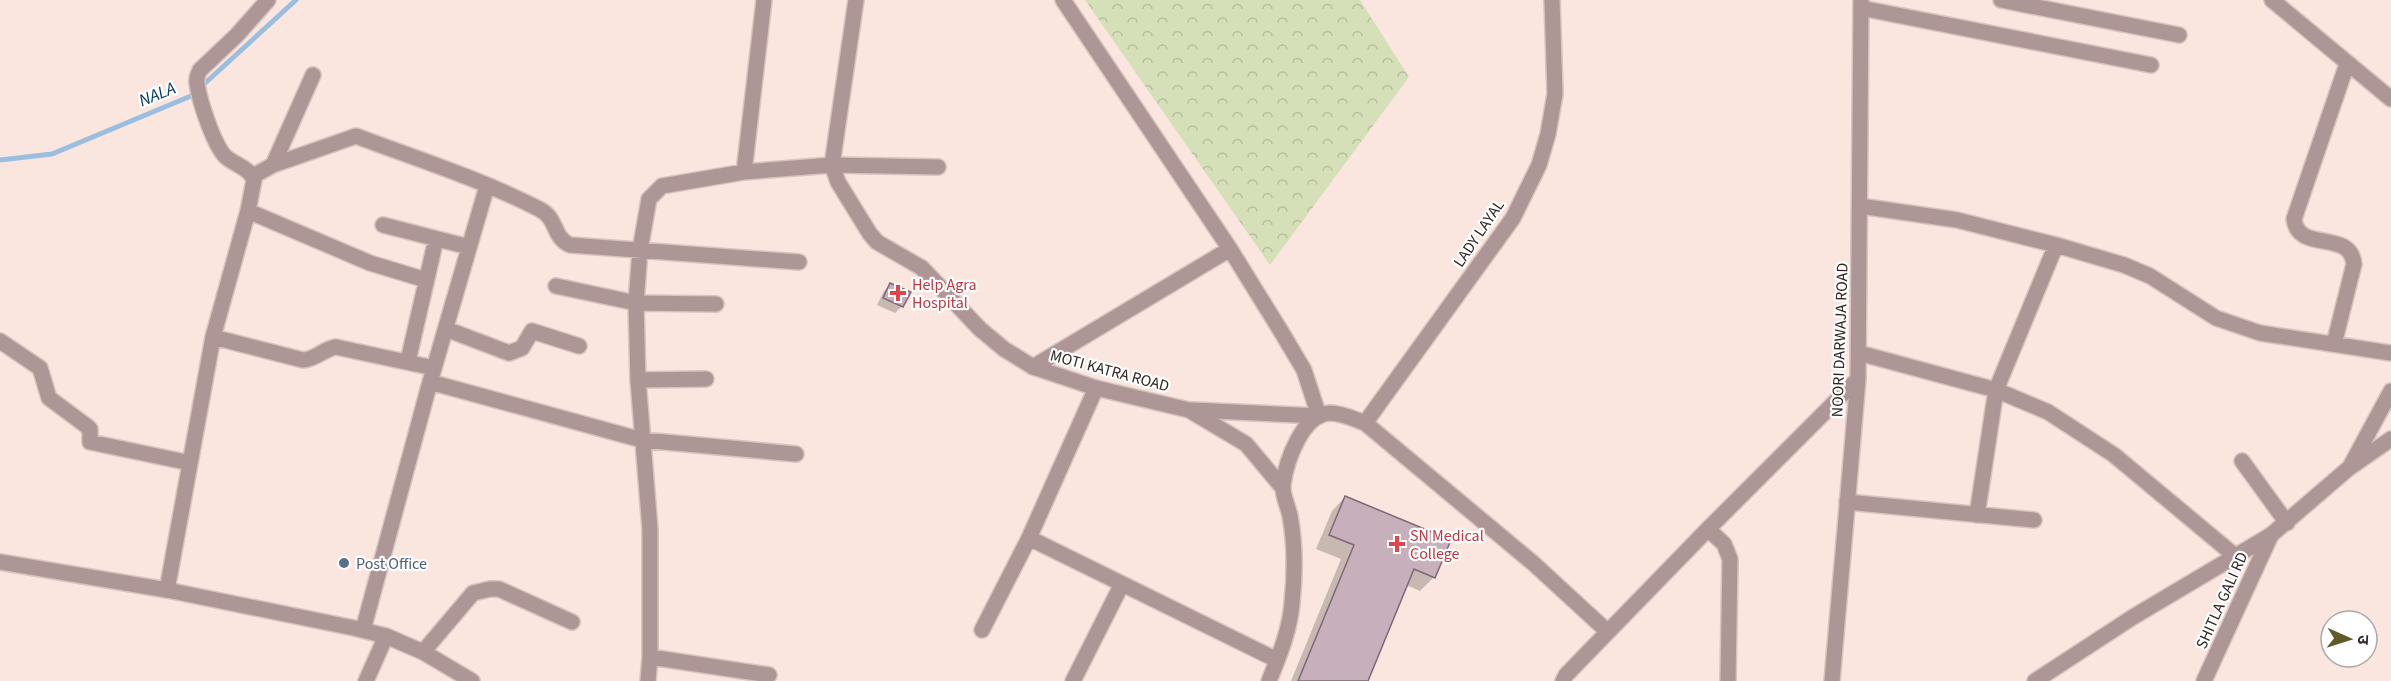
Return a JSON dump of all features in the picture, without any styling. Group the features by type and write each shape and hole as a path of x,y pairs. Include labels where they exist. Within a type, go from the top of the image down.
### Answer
{"street":[{"path":"166,590 213,338 254,186 253,176 225,156 218,147 197,82 200,70 237,35 268,0"},
{"path":"744,172 764,0"},
{"path":"832,165 856,0"},
{"path":"1063,0 1230,249 1304,370 1319,416"},
{"name":"LADY LAYAL","path":"1365,423 1513,218 1539,165 1548,134 1555,94 1552,0"},
{"path":"2001,0 2179,35"},
{"path":"2272,0 2391,98"},
{"path":"1861,4 2151,65"},
{"name":"NOORI DARWAJA ROAD","path":"1832,681 1858,379 1861,4"},
{"path":"2334,344 2354,264 2353,255 2349,249 2340,245 2300,235 2295,228 2294,219 2347,64"},
{"path":"273,165 313,75"},
{"path":"253,176 273,165 356,136 487,186 549,215 559,237 570,245 800,262"},
{"path":"648,681 650,529 638,380 636,303 640,250 649,199 662,186 744,172 832,165 938,167"},
{"name":"MOTI KATRA ROAD","path":"832,165 833,172 852,208 877,242 922,268 980,329 1004,349 1033,367 1096,388 1189,410 1246,444 1282,487"},
{"path":"363,630 432,375 487,186"},
{"path":"1860,206 1957,220 2056,245 2150,276 2216,318 2260,333 2391,353"},
{"path":"248,211 370,263 426,280"},
{"path":"383,225 470,247"},
{"path":"408,361 436,239"},
{"path":"1977,515 1996,390 2056,245"},
{"path":"1033,367 1230,249"},
{"path":"556,286 636,303 716,304"},
{"path":"446,329 509,353 522,348 532,331 579,346"},
{"path":"213,338 303,360 317,357 325,350 336,347 408,361 432,375 642,440 796,454"},
{"path":"0,341 40,368 49,398 90,429 90,442 190,463"},
{"path":"1858,353 1996,390 2048,412 2114,455 2234,555"},
{"path":"638,380 706,379"},
{"path":"1569,679 1608,632 1858,379"},
{"path":"982,630 1029,538 1096,388"},
{"path":"2349,468 2391,391"},
{"path":"1189,410 1319,416 1329,413 1340,414 1365,423 1533,563 1608,632"},
{"path":"1269,681 1288,627 1292,594 1290,516 1282,487 1295,443 1319,416"},
{"path":"2035,681 2234,555 2271,535 2349,468 2391,439"},
{"path":"2242,461 2287,523"},
{"path":"1847,502 2034,520"},
{"path":"1708,529 1724,544 1730,559 1728,681"},
{"name":"SHITLA GALI RD","path":"2204,681 2271,535"},
{"path":"1029,538 1277,660"},
{"path":"0,562 166,590 363,630 386,636 423,652 472,681"},
{"path":"1073,681 1122,584"},
{"path":"423,652 473,593 481,590 499,589 572,622"},
{"path":"366,681 386,636"},
{"path":"650,657 769,675"}],"green space":[{"path":"1085,0 1360,0 1409,77 1270,265"}],"building":[{"path":"890,283 911,292 903,307 883,298"},
{"path":"1345,496 1451,540 1435,578 1414,569 1368,681 1298,681 1354,545 1329,535"}],"waterway":[{"name":"NALA","path":"0,160 52,154 191,96 296,0"}],"place":[{"name":"Help Agra Hospital","path":"898,293"},
{"name":"SN Medical College","path":"1397,544"},
{"name":"Post Office","path":"344,563"}]}
